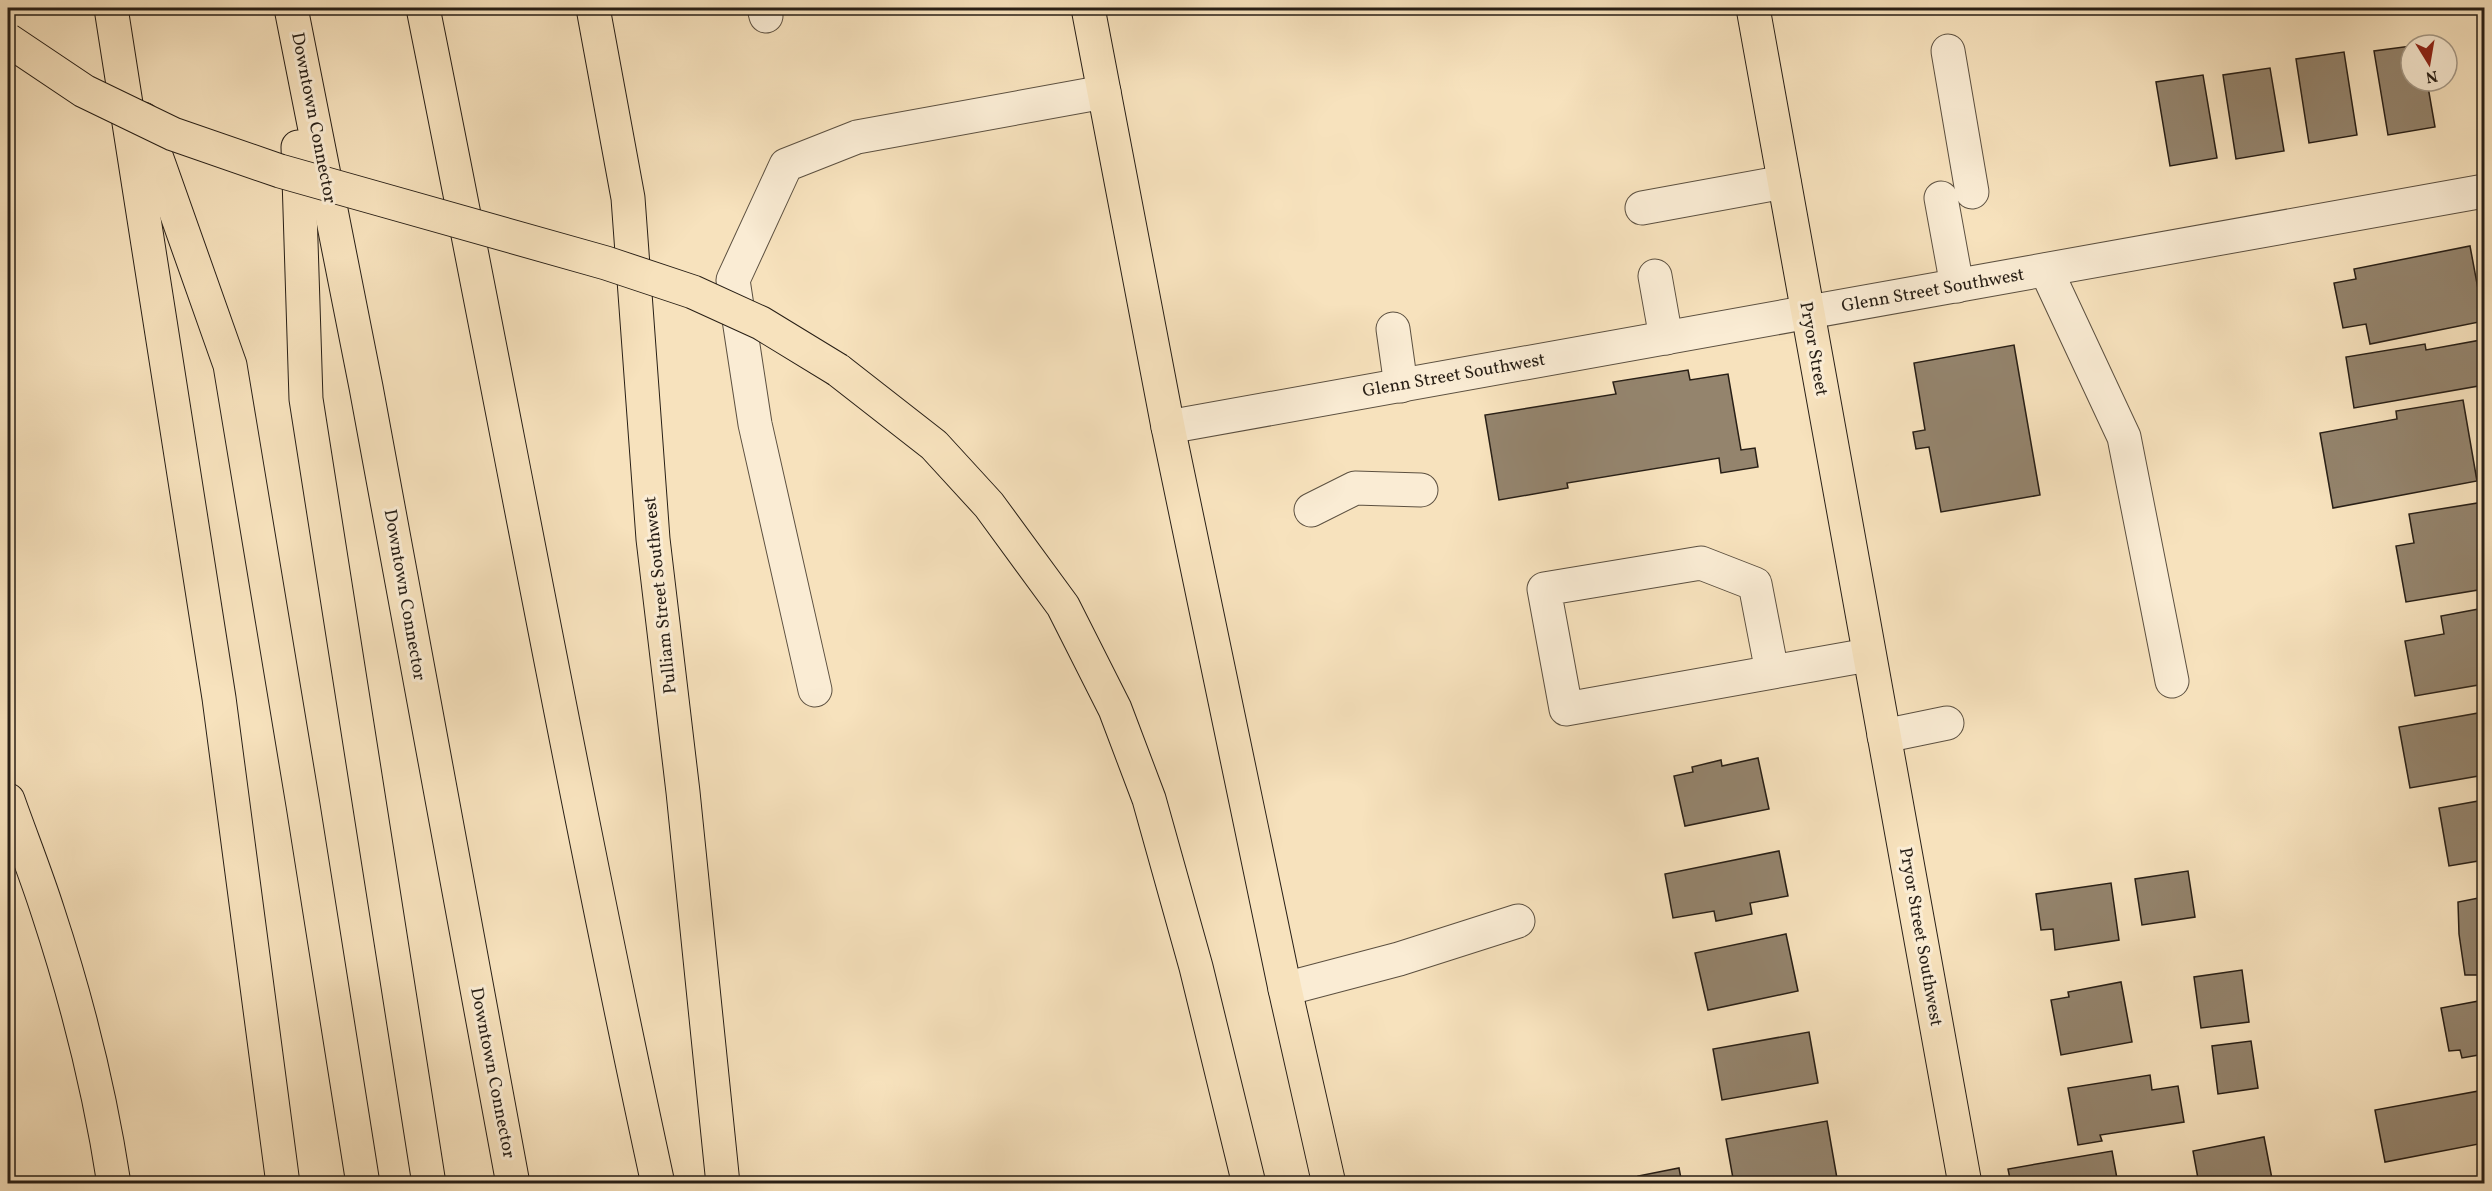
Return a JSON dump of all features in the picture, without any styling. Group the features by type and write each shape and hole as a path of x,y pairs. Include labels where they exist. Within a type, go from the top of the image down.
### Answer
{"main road":[{"path":"111,8 219,698 283,1184"},
{"path":"423,8 488,328 605,944 658,1184"},
{"name":"Pulliam Street Southwest","path":"593,8 628,198 653,539 683,792 723,1184"},
{"path":"1088,8 1168,427 1285,989 1329,1184"},
{"name":"Pryor Street","path":"1753,8 1875,691"},
{"path":"292,14 306,399 429,1184"},
{"name":"Downtown Connector","path":"292,14 366,387 513,1184"},
{"path":"8,40 84,91 173,134 280,171 606,264 693,292 761,323 838,370 934,445 988,505 1062,606 1116,709 1149,800 1193,956 1249,1184"},
{"path":"117,43 230,365 363,1184"},
{"name":"Pryor Street Southwest","path":"1875,691 1965,1184"},
{"path":"8,800 48,912 76,1009 105,1126 114,1184"}],"street":[{"path":"1948,51 1956,195 1957,286"},
{"path":"815,690 755,424 733,280 786,165 857,137 1104,92"},
{"path":"1642,208 1784,182"},
{"name":"Glenn Street Southwest","path":"1168,427 2484,191"},
{"path":"2046,270 2124,437 2172,681"},
{"path":"1655,276 1666,338"},
{"path":"1393,328 1401,386"},
{"path":"1311,510 1354,488 1421,490"},
{"path":"1772,672 1755,584 1701,563 1544,590 1566,709 1868,655"},
{"path":"1884,736 1947,723"},
{"path":"1285,989 1399,959 1518,921"}],"building":[{"path":"2399,48 2399,93 2429,93 2435,127 2388,135 2374,51"},
{"path":"2344,52 2357,135 2309,143 2296,59"},
{"path":"2270,68 2284,151 2236,159 2223,75"},
{"path":"2203,75 2217,158 2170,166 2156,82"},
{"path":"2470,246 2484,321 2370,344 2366,324 2343,328 2334,283 2356,279 2354,269"},
{"path":"2481,340 2484,385 2354,408 2346,357 2425,344 2426,350"},
{"path":"2014,345 2040,495 1941,512 1929,447 1916,449 1913,432 1925,430 1914,363"},
{"path":"1688,370 1690,380 1728,374 1741,450 1755,448 1758,467 1721,473 1719,458 1567,483 1568,488 1499,500 1485,415 1616,394 1613,382"},
{"path":"2463,400 2477,481 2333,508 2320,433 2397,419 2396,411"},
{"path":"2484,502 2484,589 2406,602 2396,546 2414,543 2409,514"},
{"path":"2484,608 2484,684 2415,696 2405,641 2444,634 2441,616"},
{"path":"2484,712 2484,775 2410,788 2399,727"},
{"path":"1758,758 1769,809 1685,826 1674,776 1693,772 1692,767 1721,760 1722,766"},
{"path":"2484,800 2484,860 2449,866 2439,808"},
{"path":"1779,851 1788,896 1750,903 1752,914 1716,921 1714,911 1673,918 1665,874"},
{"path":"2188,871 2195,917 2142,925 2135,879"},
{"path":"2111,883 2119,940 2055,950 2053,929 2041,930 2036,894"},
{"path":"2484,897 2484,975 2465,975 2459,934 2458,902"},
{"path":"1786,934 1798,991 1708,1010 1695,953"},
{"path":"2242,970 2249,1022 2201,1028 2194,977"},
{"path":"2121,982 2132,1042 2061,1055 2051,1000 2069,997 2068,992"},
{"path":"2484,1000 2484,1054 2462,1058 2460,1050 2449,1051 2441,1008"},
{"path":"1809,1032 1818,1083 1722,1100 1713,1049"},
{"path":"2251,1041 2258,1088 2218,1094 2212,1046"},
{"path":"2150,1075 2152,1090 2178,1086 2184,1122 2100,1135 2102,1141 2078,1145 2068,1088"},
{"path":"2484,1090 2484,1143 2385,1162 2375,1110"},
{"path":"1827,1121 1838,1184 1734,1184 1726,1139"},
{"path":"2264,1137 2273,1184 2199,1184 2193,1151"},
{"path":"2112,1151 2118,1184 2011,1184 2008,1169"},
{"path":"1679,1168 1682,1184 1639,1184 1638,1176"}]}
